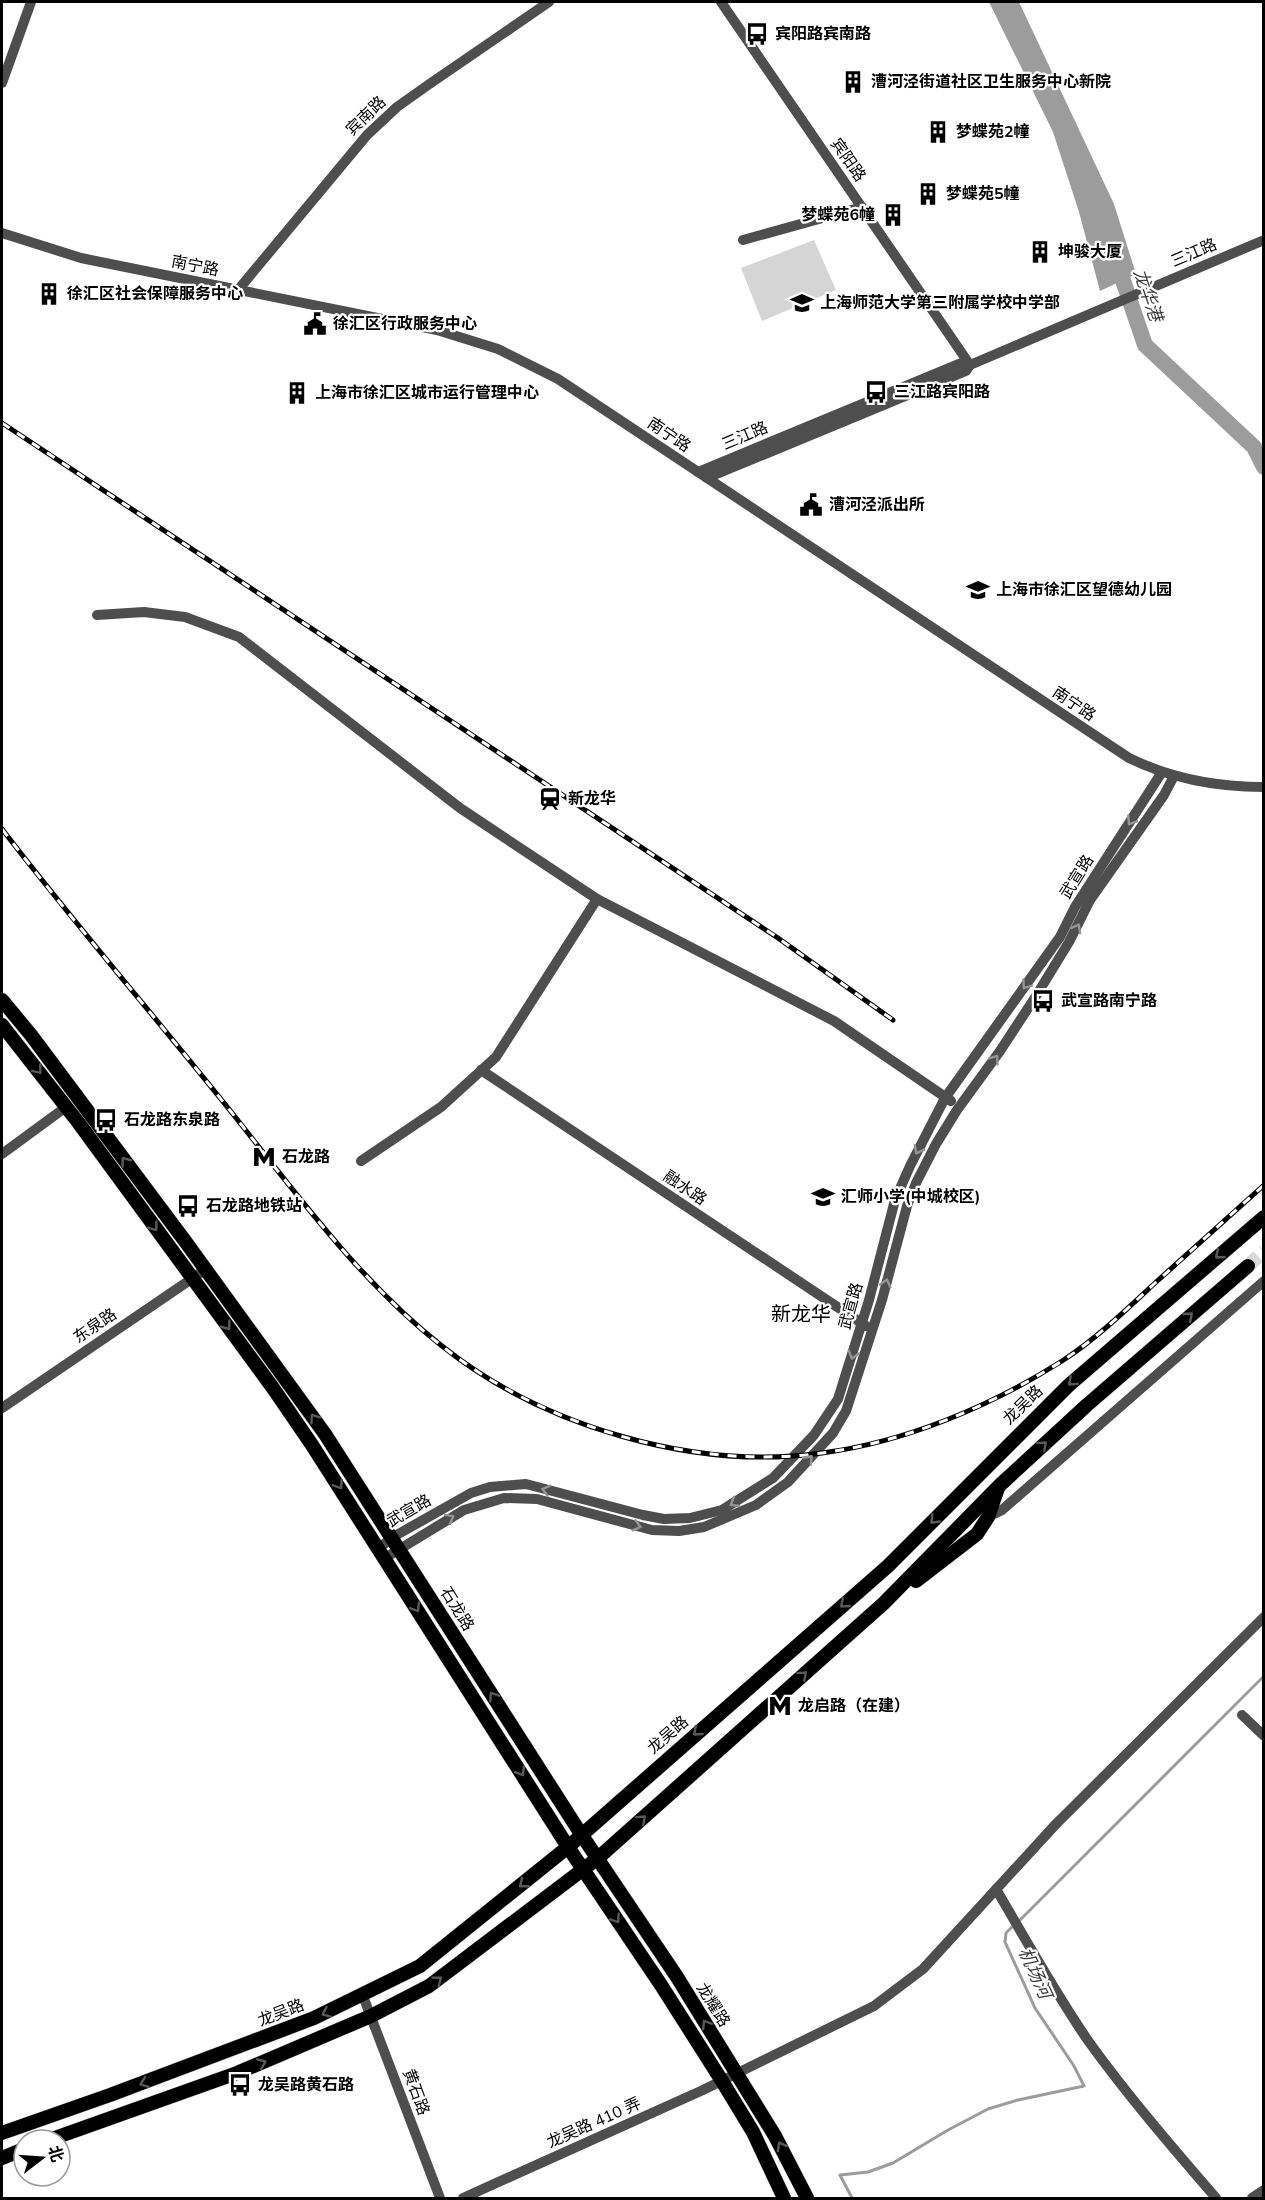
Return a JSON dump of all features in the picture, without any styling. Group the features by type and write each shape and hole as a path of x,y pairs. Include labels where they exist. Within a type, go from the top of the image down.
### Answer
{"main road":[{"name":"石龙路","path":"2,1000 31,1035 299,1396 396,1543 581,1834"},
{"name":"石龙路","path":"2,1025 66,1107 280,1398 382,1553 568,1847"},
{"name":"龙吴路","path":"2,2133 173,2072 314,2018 363,1996 420,1966 568,1847 888,1566 1068,1385 1263,1216"},
{"path":"72,2132 237,2073 372,2016 429,1986 598,1858 884,1602 1000,1485 1087,1404 1248,1266"},
{"path":"884,1602 910,1586 977,1534 988,1517 1000,1485"},
{"name":"龙耀路","path":"581,1834 737,2074 775,2136 807,2199"},
{"name":"龙耀路","path":"568,1847 661,1984 722,2081 753,2132 784,2199"}],"street":[{"path":"2,83 31,2"},
{"name":"宾南路","path":"238,290 366,135 420,90 549,2"},
{"name":"宾阳路","path":"721,2 970,365"},
{"path":"743,240 862,207"},
{"name":"南宁路","path":"2,234 81,258 437,330 498,349 558,379 1129,758 1149,768 1174,776 1218,785 1263,787"},
{"name":"三江路","path":"703,475 961,363 970,365 1263,240"},
{"path":"97,615 144,612 185,617 239,637 460,808 597,899 834,1021 960,1106"},
{"name":"武宣路","path":"396,1543 471,1492 490,1487 526,1484 664,1519 690,1518 722,1510 774,1478 814,1435 838,1399 862,1324 895,1200 945,1098 1060,937 1075,907 1162,772"},
{"path":"382,1553 396,1543 464,1510 504,1498 537,1499 652,1530 679,1532 704,1527 756,1505 788,1482 833,1433 846,1411 873,1329 907,1206 916,1184 960,1106 1000,1052 1069,942 1090,900 1164,795 1174,776"},
{"path":"361,1161 441,1107 496,1057 597,899"},
{"name":"融水路","path":"481,1070 862,1324 873,1329"},
{"path":"2,1154 66,1107"},
{"name":"东泉路","path":"2,1408 206,1269"},
{"path":"988,1517 1002,1510 1263,1281"},
{"name":"龙吴路 410 弄","path":"463,2199 737,2074 874,2006 923,1969 1056,1824 1263,1617"},
{"path":"1242,1715 1263,1736"},
{"path":"996,1889 1052,1985 1089,2041 1130,2096 1216,2199"},
{"name":"黄石路","path":"363,1996 440,2199"},
{"path":"1252,2199 1263,2190"}],"shaded area":[{"path":"989,2 1019,2 1114,204 1136,274 1100,291 1079,212 1053,132"},
{"path":"814,240 836,290 762,321 741,268"}],"waterway":[{"name":"龙华港","path":"1116,260 1145,345 1254,447 1264,467"},
{"name":"机场河","path":"1019,1921 1264,1676"},
{"name":"机场河","path":"852,2198 840,2175 868,2172 893,2163 988,2109 1084,2086 1074,2066 1035,2008 1005,1942 1006,1933 1014,1925"}],"tunnel":[{"path":"1248,1266 1264,1251"}],"railway":[{"path":"2,423 778,938 893,1020"},
{"path":"2,829 322,1226 379,1289 442,1346 482,1374 526,1399 572,1420 622,1436 672,1448 723,1455 773,1457 854,1448 947,1420 1006,1393 1075,1352 1110,1324 1264,1185"}],"place":[{"name":"宾阳路宾南路","path":"757,34"},
{"name":"漕河泾街道社区卫生服务中心新院","path":"853,82"},
{"name":"梦蝶苑2幢","path":"938,132"},
{"name":"梦蝶苑5幢","path":"928,194"},
{"name":"梦蝶苑6幢","path":"893,215"},
{"name":"坤骏大厦","path":"1040,252"},
{"name":"徐汇区社会保障服务中心","path":"49,294"},
{"name":"上海师范大学第三附属学校中学部","path":"802,303"},
{"name":"徐汇区行政服务中心","path":"315,324"},
{"name":"三江路宾阳路","path":"876,392"},
{"name":"上海市徐汇区城市运行管理中心","path":"297,393"},
{"name":"漕河泾派出所","path":"811,505"},
{"name":"上海市徐汇区望德幼儿园","path":"978,590"},
{"name":"新龙华","path":"550,799"},
{"name":"武宣路南宁路","path":"1043,1001"},
{"name":"石龙路东泉路","path":"106,1120"},
{"name":"石龙路","path":"264,1157"},
{"name":"汇师小学(中城校区)","path":"823,1197"},
{"name":"石龙路地铁站","path":"188,1206"},
{"name":"龙启路（在建）","path":"780,1706"},
{"name":"龙吴路黄石路","path":"240,2085"}],"district":[{"name":"新龙华","path":"801,1314"}]}
